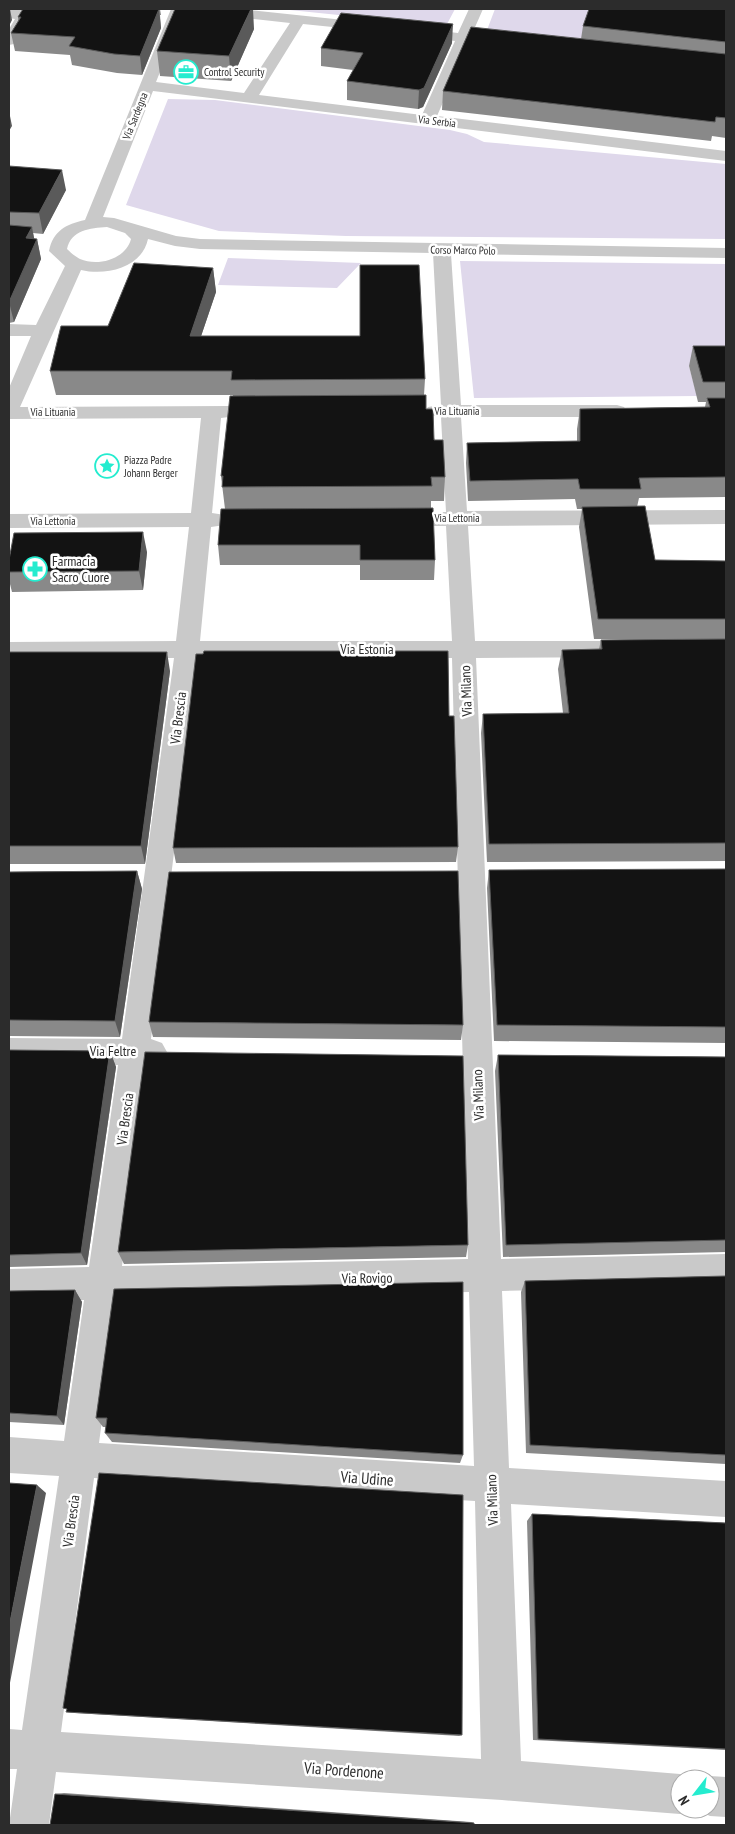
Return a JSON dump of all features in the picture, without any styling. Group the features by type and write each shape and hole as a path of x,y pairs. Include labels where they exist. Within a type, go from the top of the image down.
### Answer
{"street":[{"path":"202,9 522,44"},
{"path":"428,120 476,9"},
{"path":"9,14 26,12 74,17"},
{"path":"9,41 26,12"},
{"path":"153,21 176,15"},
{"name":"Via Sardegna","path":"92,223 176,15"},
{"path":"249,98 299,19"},
{"name":"Via Serbia","path":"147,86 726,156"},
{"path":"108,222 175,241 200,244 174,248 107,266 90,267 75,264 64,258 58,251 58,242 65,234 77,227 92,223 108,222"},
{"path":"123,262 134,255 140,246 141,238 135,230"},
{"path":"38,241 58,242"},
{"name":"Corso Marco Polo","path":"200,244 726,252"},
{"name":"Via Milano","path":"442,249 458,518 474,875 477,1056 502,1780"},
{"path":"9,412 43,332 75,264"},
{"path":"9,330 43,332"},
{"name":"Via Lituania","path":"414,411 637,411"},
{"name":"Via Lituania","path":"9,412 250,412"},
{"name":"Via Brescia","path":"29,1825 24,1750 79,1460 134,1051 162,876 212,412"},
{"name":"Via Lettonia","path":"376,519 726,517"},
{"name":"Via Lettonia","path":"9,521 239,520"},
{"name":"Via Estonia","path":"9,650 658,649"},
{"name":"Via Feltre","path":"9,1051 174,1052"},
{"name":"Via Rovigo","path":"9,1285 726,1270"},
{"name":"Via Udine","path":"9,1455 726,1499"},
{"name":"Via Pordenone","path":"24,1750 502,1780 670,1793"}],"shaded area":[{"path":"280,9 455,9 446,26"},
{"path":"495,9 593,9 582,40 487,30"},
{"path":"168,99 215,100 450,130 467,134 484,142 726,164 726,239 346,236 219,231 126,205"},
{"path":"228,258 361,263 337,288 218,285"},
{"path":"460,261 726,264 726,366 689,366 697,396 474,398"}],"building":[{"path":"23,9 159,9 140,56 114,54 69,46 75,37 11,33 21,17 18,17"},
{"path":"175,9 251,9 229,56 157,51"},
{"path":"589,9 726,9 726,42 583,26"},
{"path":"341,13 453,24 424,88 419,90 347,81 363,53 321,48"},
{"path":"471,27 726,54 726,118 716,117 715,122 443,91"},
{"path":"9,166 62,170 39,213 9,212"},
{"path":"9,225 32,227 26,238 37,239 9,302"},
{"path":"134,263 213,268 190,336 360,336 360,265 419,265 425,379 231,380 232,371 50,371 61,326 108,326"},
{"path":"693,346 726,346 726,382 703,382"},
{"path":"426,395 426,409 433,409 434,440 443,440 445,477 431,477 432,486 222,487 223,476 221,476 230,396"},
{"path":"707,398 726,398 726,477 639,478 641,489 580,489 578,479 470,481 467,443 580,441 580,409 710,407"},
{"path":"645,506 655,560 726,561 726,619 598,619 582,507"},
{"path":"433,508 435,560 360,560 360,545 218,545 221,509"},
{"path":"143,532 139,571 9,572 9,560 14,533"},
{"path":"726,639 726,843 489,844 483,714 569,713 562,650 602,649 601,640"},
{"path":"204,651 448,651 449,716 454,716 458,847 173,848 196,654 203,654"},
{"path":"9,652 167,652 141,846 9,846"},
{"path":"726,869 726,1027 497,1025 489,870"},
{"path":"137,871 115,1021 9,1020 9,872"},
{"path":"458,871 463,1025 149,1022 169,872"},
{"path":"9,1050 110,1051 81,1253 9,1255"},
{"path":"145,1052 463,1056 468,1245 118,1252"},
{"path":"498,1055 726,1057 726,1240 506,1245"},
{"path":"726,1276 726,1455 530,1445 525,1281"},
{"path":"463,1282 463,1455 105,1433 107,1418 96,1418 114,1289"},
{"path":"75,1290 57,1416 9,1413 9,1291"},
{"path":"99,1473 463,1495 462,1735 66,1712 67,1709 63,1708"},
{"path":"9,1483 37,1485 9,1627"},
{"path":"532,1514 726,1523 726,1749 538,1739"},
{"path":"55,1794 474,1823 474,1825 50,1825"}],"place":[{"name":"Control Security","path":"186,72"},
{"name":"Piazza Padre Johann Berger","path":"107,466"},
{"name":"Farmacia Sacro Cuore","path":"35,569"}]}
